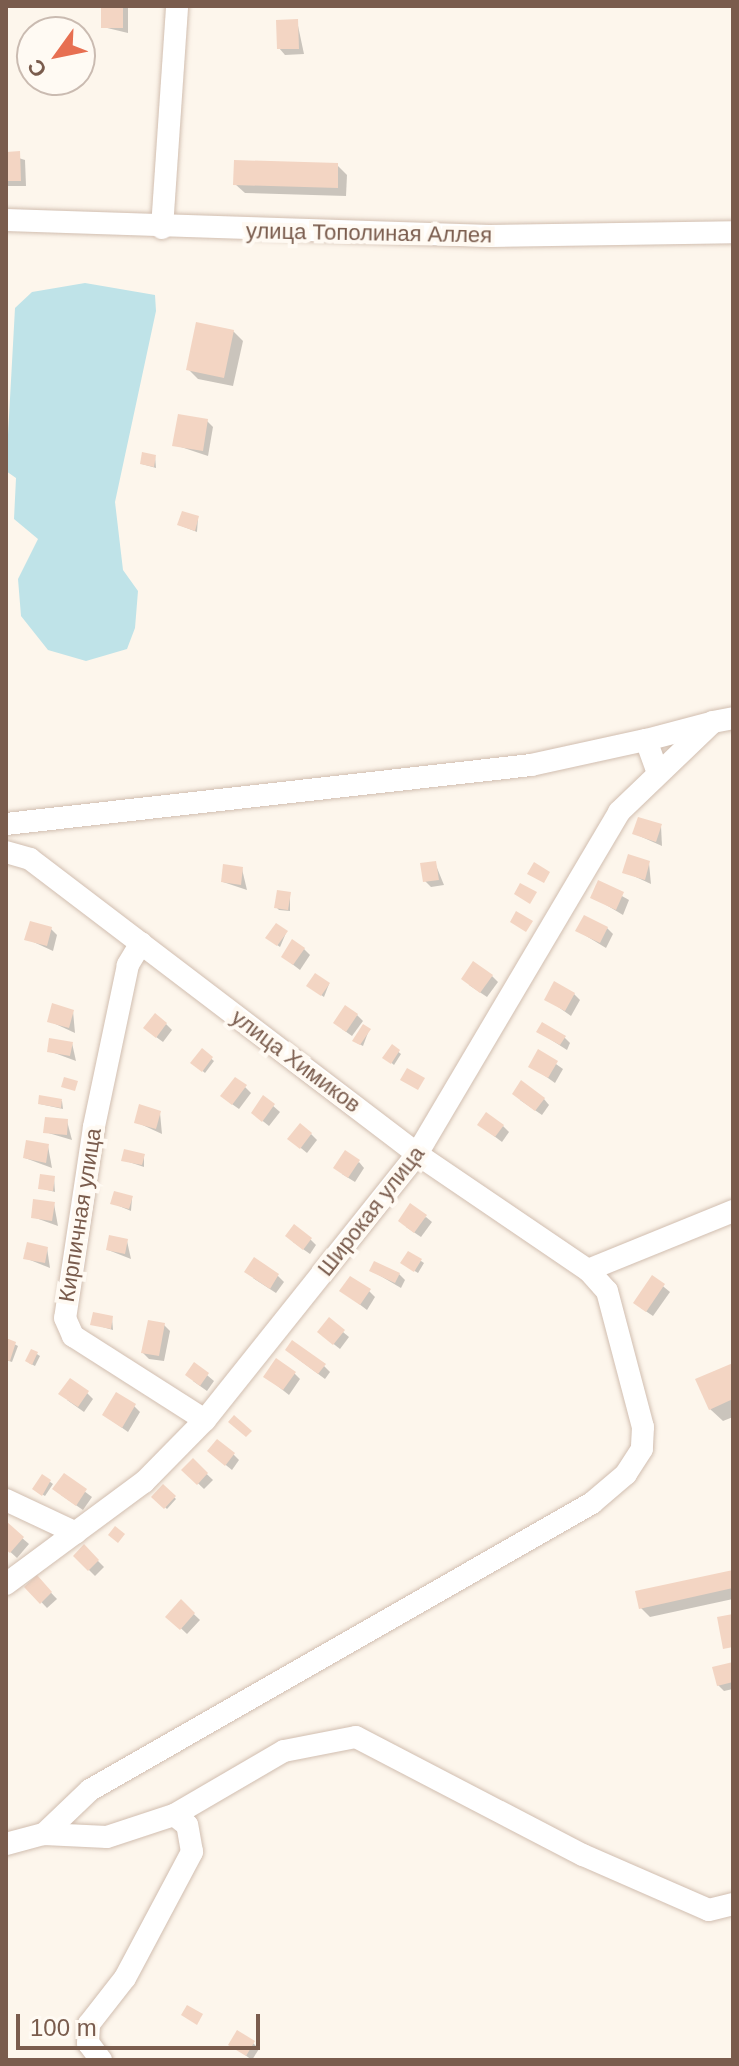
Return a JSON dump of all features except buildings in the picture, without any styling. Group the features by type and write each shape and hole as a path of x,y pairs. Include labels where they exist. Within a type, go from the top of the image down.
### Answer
{"street":[{"path":"162,228 177,6"},
{"name":"улица Тополиная Аллея","path":"6,220 162,228 490,236 733,232"},
{"path":"6,824 531,765 723,720"},
{"name":"Широкая улица","path":"6,1584 144,1482 205,1420 417,1154 619,812 658,773 723,720"},
{"path":"646,740 658,773"},
{"name":"улица Химиков","path":"6,852 30,859 417,1154 588,1270"},
{"name":"Кирпичная улица","path":"141,943 128,965 94,1127 65,1318 73,1336 205,1420"},
{"path":"44,1834 90,1790 592,1503 626,1474 642,1449 643,1427 607,1291 588,1270 733,1211"},
{"path":"6,1500 76,1533"},
{"path":"6,1844 44,1834 107,1837 174,1815 284,1751 356,1737 583,1855 709,1910 733,1904"},
{"path":"101,2060 88,2043 89,2024 125,1978 192,1852 187,1825 174,1815"}],"water":[{"path":"85,283 155,295 156,311 115,502 123,570 138,591 135,628 127,649 86,661 48,650 21,616 18,579 38,539 14,519 16,478 6,471 15,308 32,292"}]}
